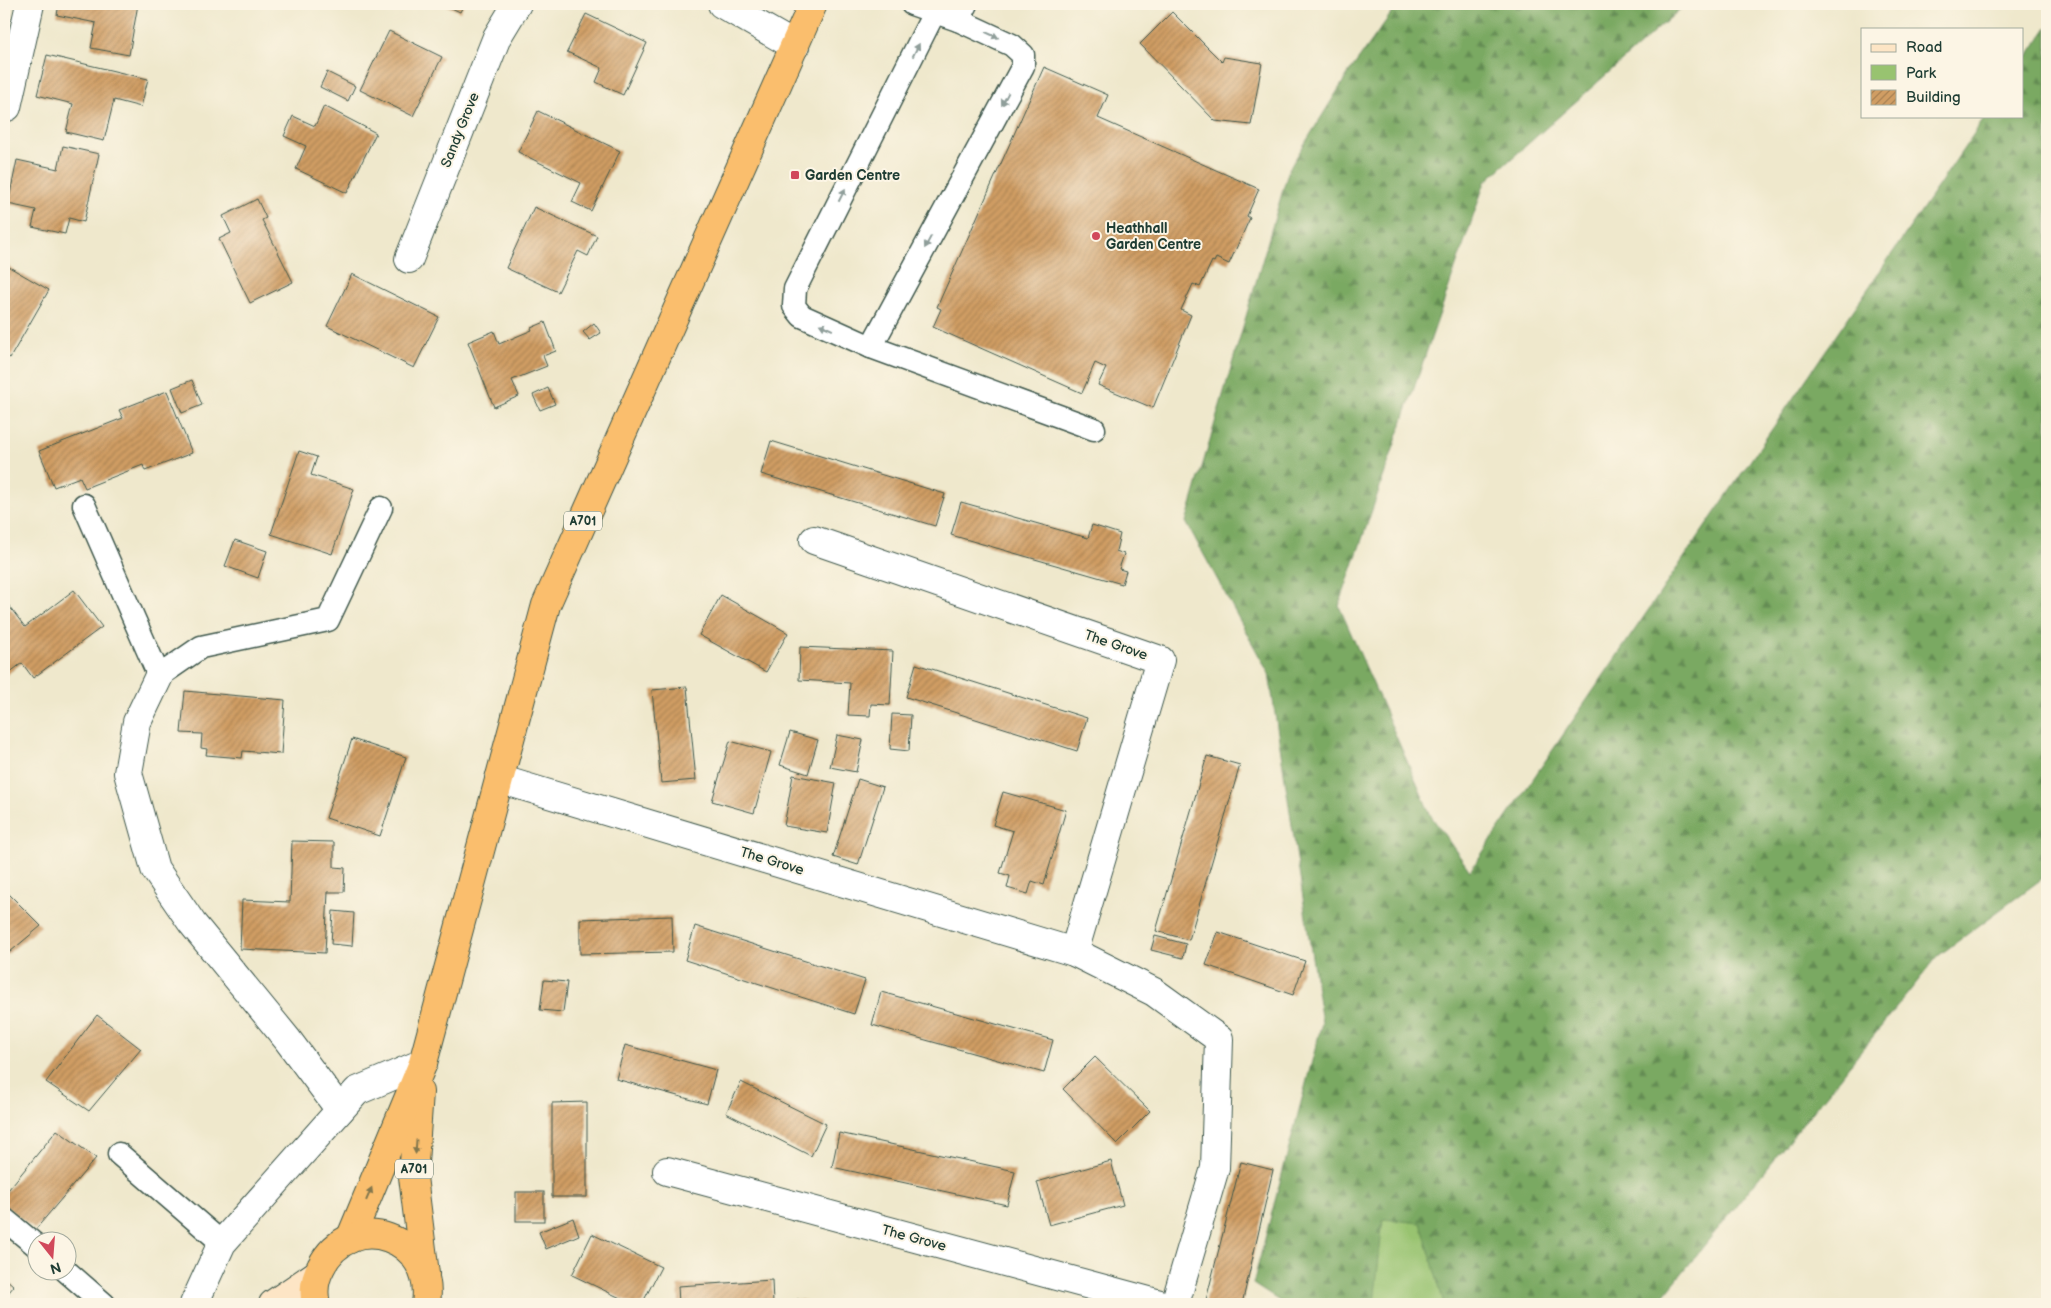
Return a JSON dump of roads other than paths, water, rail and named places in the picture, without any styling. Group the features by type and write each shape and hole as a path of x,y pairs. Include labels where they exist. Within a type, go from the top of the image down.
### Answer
{"highway":[{"name":"A701","path":"350,1239 423,1064 546,605 814,4"},
{"name":"A701","path":"423,1064 413,1177 428,1292 426,1304"},
{"name":"A701","path":"316,1304 314,1290 317,1274 325,1258 339,1245 350,1239 366,1235 384,1236 401,1243 414,1254 425,1274"}],"street":[{"path":"7,107 30,4"},
{"name":"Sandy Grove","path":"409,259 497,37 517,4"},
{"path":"722,4 795,46"},
{"name":"The Grove","path":"814,540 1160,660 1074,952"},
{"path":"159,676 137,722 128,774 155,869 192,923 287,1039 340,1110"},
{"name":"The Grove","path":"499,779 1074,952 1154,992 1219,1039 1215,1168 1175,1304"},
{"path":"194,1304 222,1244 357,1091 423,1064"},
{"name":"The Grove","path":"667,1171 1160,1304"},
{"path":"273,1304 317,1274"}],"lane":[{"path":"871,347 1023,66 1023,55 1012,44 962,12 935,11 912,4"},
{"path":"935,11 795,289 794,306 802,316 871,347 1094,430"},
{"path":"84,505 159,676 201,647 328,620 381,508"},
{"path":"119,1154 222,1244"},
{"path":"4,1219 28,1239"},
{"path":"77,1280 104,1304"}],"place":[{"name":"Garden Centre","path":"795,175"},
{"name":"Heathhall Garden Centre","path":"1096,236"}]}
